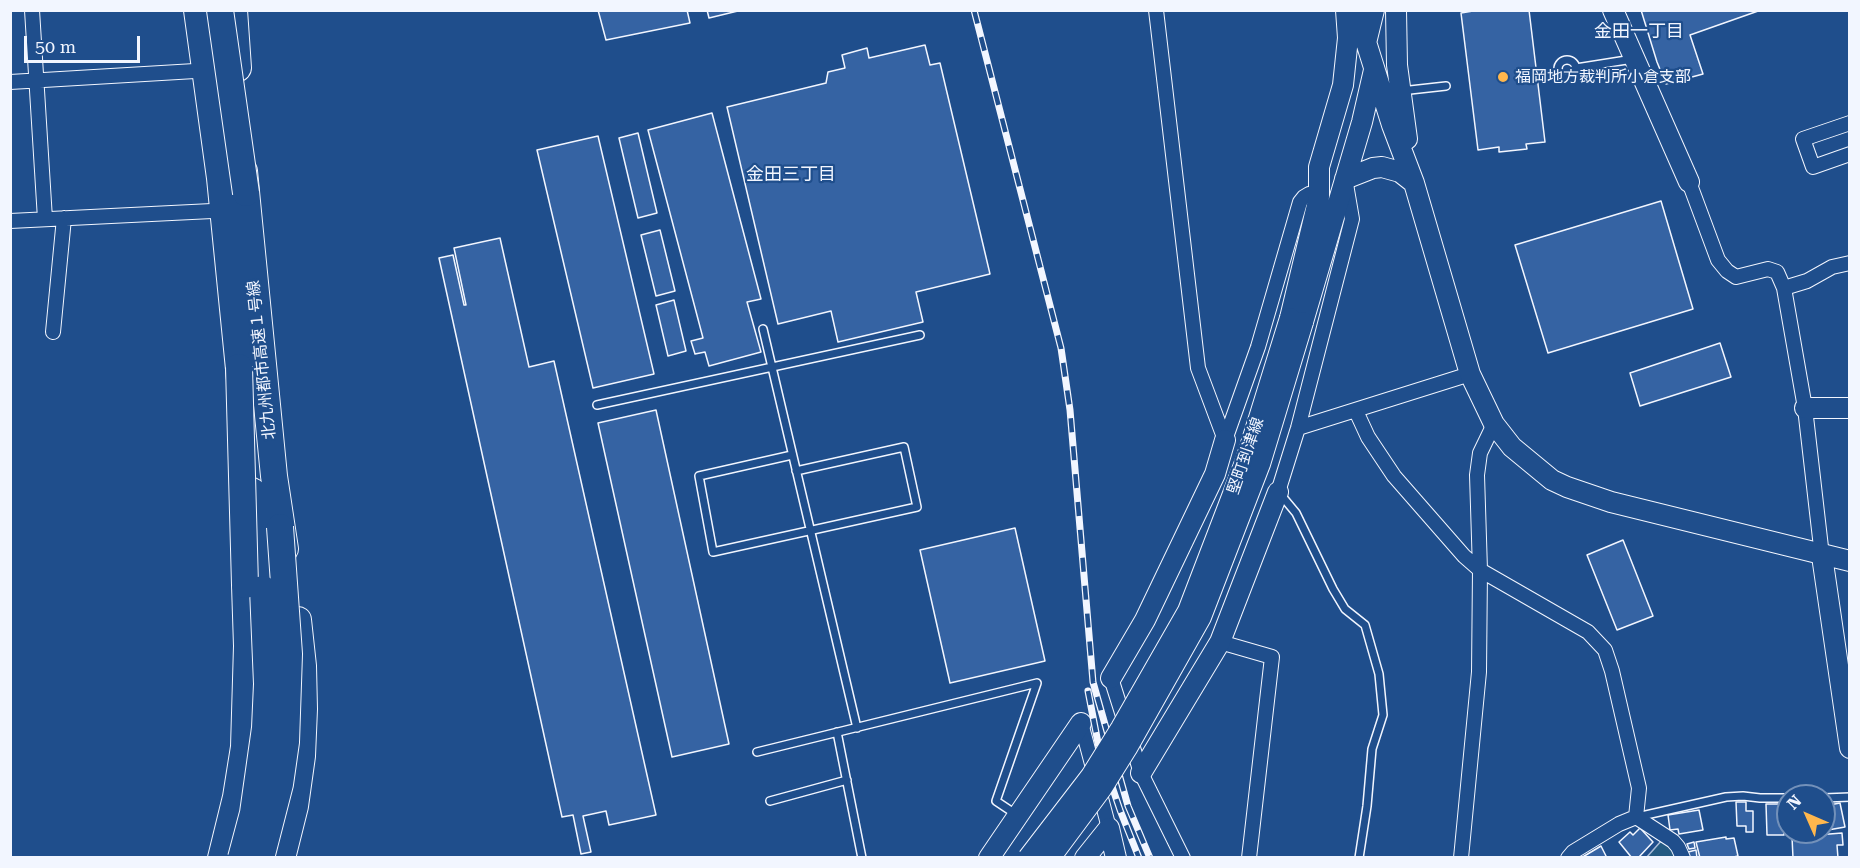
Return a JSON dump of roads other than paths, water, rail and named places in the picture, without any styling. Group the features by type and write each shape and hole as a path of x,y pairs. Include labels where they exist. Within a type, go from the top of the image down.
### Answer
{"highway":[{"name":"北九州都市高速１号線","path":"197,10 220,178"},
{"name":"北九州都市高速１号線","path":"208,10 220,178 239,367"},
{"name":"北九州都市高速１号線","path":"220,10 246,193"},
{"name":"北九州都市高速１号線","path":"234,10 246,193 280,527"},
{"path":"237,855 255,803 265,728 267,684 263,589 239,367"},
{"path":"237,855 236,797 244,747 247,646 239,367"},
{"path":"261,858 279,784 286,742 288,654 280,527"},
{"path":"280,527 295,597 303,666 304,710 302,756 295,806 282,858"}],"street":[{"path":"32,10 45,219"},
{"path":"186,10 212,210 255,610 257,726 248,799 237,855"},
{"path":"225,10 234,140 278,577 282,723 270,858"},
{"path":"1156,10 1198,368 1225,440"},
{"name":"堅町到津線","path":"1050,858 1102,788 1201,617 1260,464 1297,320 1319,198 1319,167 1340,95 1347,59 1346,10"},
{"path":"1356,10 1388,79 1404,126 1414,183"},
{"path":"1183,858 1141,774 1111,678 1145,621 1215,474 1258,347 1300,202 1309,194 1319,198 1329,177 1355,85 1388,10"},
{"path":"1396,10 1388,79 1414,183 1470,374 1494,424 1512,447 1552,480 1611,502 1822,556 1850,561"},
{"path":"1613,10 1689,182 1718,260 1727,271 1736,277 1768,269 1778,272 1784,288 1805,408 1822,556 1850,748"},
{"path":"1371,15 1373,45"},
{"name":"堅町到津線","path":"1028,858 1091,776 1188,611 1297,320 1362,122 1388,79 1371,15"},
{"path":"10,82 195,71"},
{"path":"1355,85 1365,74 1388,79"},
{"path":"1850,123 1803,139 1813,166 1850,153"},
{"path":"1141,774 1220,642 1278,492 1298,428 1352,219 1345,179 1372,168 1382,167 1400,172 1414,183"},
{"path":"10,221 212,210"},
{"path":"53,332 64,218"},
{"path":"1784,288 1807,281 1832,267 1850,262"},
{"path":"1298,428 1470,374"},
{"path":"1805,408 1850,408"},
{"path":"1356,411 1368,438 1394,476 1464,556 1480,570 1588,632 1605,650 1639,788 1636,817"},
{"path":"1461,858 1479,672 1480,570 1477,475 1480,453 1494,424"},
{"path":"1220,642 1272,657 1249,858"},
{"path":"989,858 1081,723"},
{"path":"1081,723 1116,858"},
{"path":"1568,858 1573,852 1619,824 1636,817"},
{"path":"1636,817 1673,841 1683,858"},
{"path":"1085,858 1109,828"}],"lane":[{"path":"1576,68 1635,59"},
{"path":"1388,79 1446,86"},
{"path":"763,328 857,728"},
{"path":"597,405 920,335"},
{"path":"792,455 699,476 713,552 917,507 904,447 796,471"},
{"path":"1278,492 1296,513 1333,589 1346,609 1365,626 1379,674 1383,715 1372,749 1359,858"},
{"path":"757,752 1037,683 996,801 1019,816"},
{"path":"837,732 862,858"},
{"path":"770,801 847,780"},
{"path":"1636,817 1726,797 1776,798"}],"railway":[{"path":"974,10 1061,348 1070,410 1093,682 1128,806 1150,858"},
{"path":"1088,691 1099,748 1139,858"}],"place":[{"name":"福岡地方裁判所小倉支部","path":"1503,77"}],"district":[{"name":"金田一丁目","path":"1639,32"},
{"name":"金田三丁目","path":"791,175"}]}
